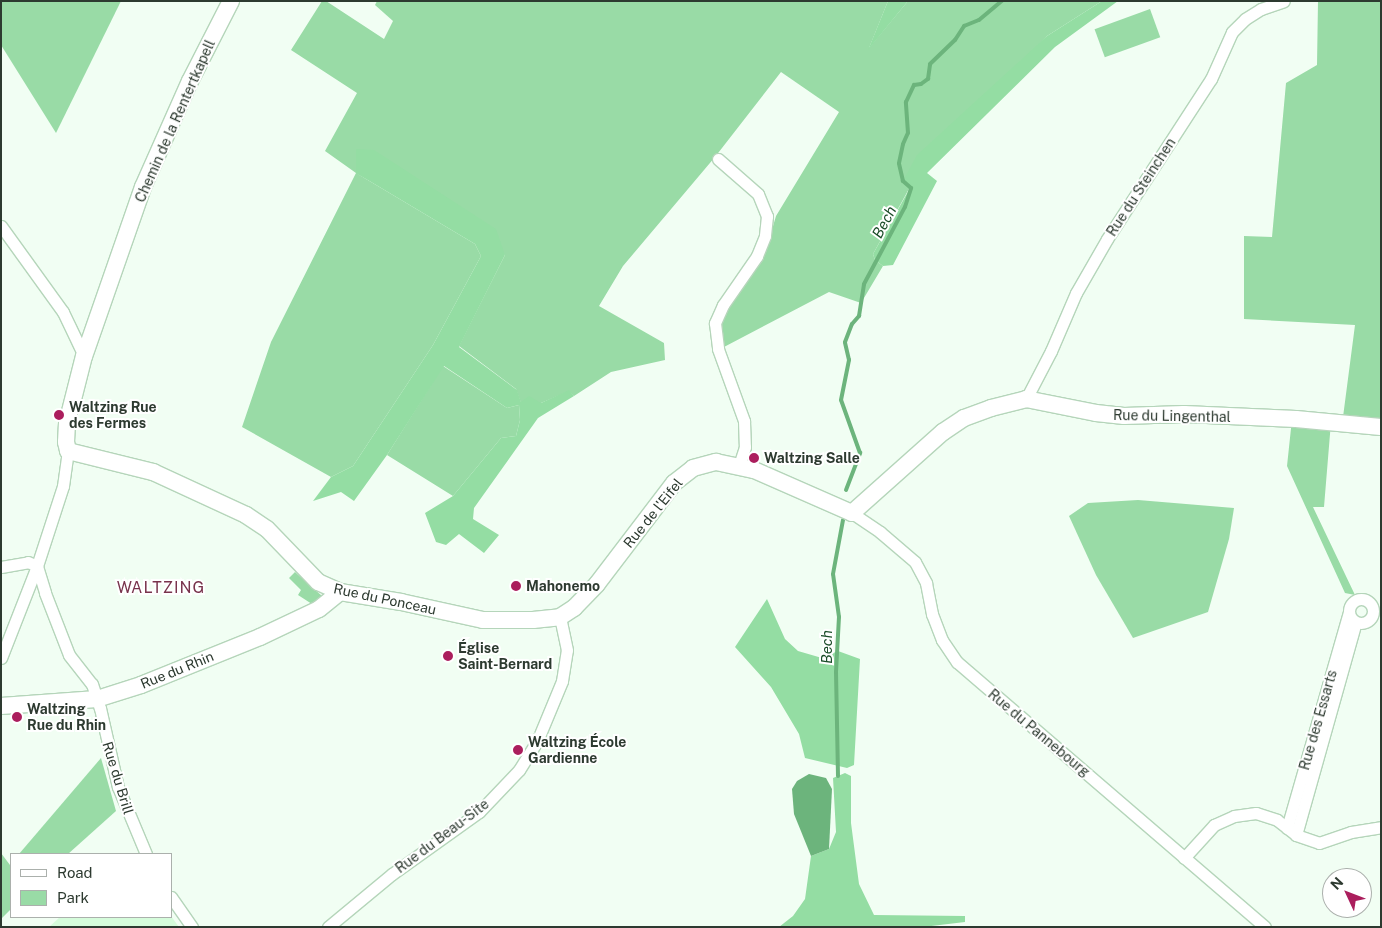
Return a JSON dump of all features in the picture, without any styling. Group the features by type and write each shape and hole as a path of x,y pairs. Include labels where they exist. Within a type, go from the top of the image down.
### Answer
{"street":[{"name":"Chemin de la Rentertkapell","path":"68,451 67,423 84,356 143,187 190,81 231,1"},
{"name":"Rue du Steinchen","path":"1026,399 1051,351 1076,293 1107,240 1211,79 1232,32 1244,19 1284,1"},
{"path":"718,158 758,194 767,216 765,236 757,256 723,305 715,323 718,349 744,421 745,447 739,466"},
{"path":"1,226 63,312 84,356"},
{"name":"Rue du Lingenthal","path":"852,514 943,432 973,415 1026,399 1096,413 1124,416 1184,414 1296,419 1381,427"},
{"path":"1,658 37,566 63,486 68,451"},
{"name":"Rue du Ponceau","path":"68,451 153,472 246,515 267,529 318,582 340,592 401,602 483,620 533,620 560,617"},
{"name":"Rue de l'Eifel","path":"560,617 574,608 596,584 674,483 684,474 702,464 716,462 754,470 852,514"},
{"name":"Rue du Pannebourg","path":"852,514 880,532 915,562 926,582 932,614 942,640 957,662 1265,927"},
{"path":"1,567 28,562 37,566"},
{"name":"Rue du Brill","path":"37,566 68,655 92,684 118,787 146,853"},
{"name":"Rue du Rhin","path":"1,706 97,700 165,676 260,637 319,609 340,592"},
{"path":"1358,599 1366,599 1376,604 1371,618 1364,623 1356,622 1349,612 1351,604 1358,599"},
{"name":"Rue des Essarts","path":"1291,831 1349,612"},
{"name":"Rue du Beau-Site","path":"328,927 392,874 479,812 519,770 538,739 562,681 567,650 560,617"},
{"name":"Rue des Essarts","path":"1291,831 1356,622"},
{"path":"1184,858 1214,825 1234,816 1256,813 1277,820 1291,831 1319,843 1351,832 1381,827"},
{"path":"172,899 192,927"}],"shaded area":[{"path":"888,1 908,1 868,50"},
{"path":"1102,1 1118,1 1055,47 927,173 937,181 893,265 883,266 875,260 873,254 910,188 903,181 917,155 1047,36"},
{"path":"356,149 374,150 496,229 505,255 459,347 517,390 521,402 529,396 541,403 569,390 574,396 538,418 474,508 473,519 499,535 484,553 459,534 446,545 436,542 425,513 453,496 501,438 516,436 520,420 519,405 507,408 444,366 387,455 354,501 341,492 313,501 331,477 353,466 433,345 481,256 475,244 356,173"},
{"path":"767,599 785,639 798,651 822,658 838,651 860,659 854,765 847,768 805,758 799,734 771,687 735,647"},
{"path":"845,773 851,776 851,823 859,884 874,915 965,916 965,922 923,927 779,927 793,916 805,899 811,856 829,849 836,832 833,778"},
{"path":"809,774 826,778 832,789 829,849 811,856 794,814 792,789 797,781"},
{"path":"172,917 179,927 49,927 59,918"}],"green space":[{"path":"1,1 121,1 56,133 1,45"},
{"path":"322,1 326,1 384,39 393,21 375,5 377,1 888,1 869,48 908,1 1102,1 1047,36 910,187 873,254 875,260 883,266 861,303 829,292 724,347 721,326 727,307 763,260 776,216 839,112 781,72 715,157 623,266 599,306 664,343 665,360 611,372 574,396 569,391 541,403 521,403 516,389 459,346 505,255 356,173 325,151 357,93 291,50"},
{"path":"1318,1 1381,1 1381,420 1343,417 1355,325 1244,319 1244,236 1272,237 1286,83 1317,65"},
{"path":"1150,9 1160,37 1105,57 1095,29"},
{"path":"356,173 475,244 481,256 433,345 353,466 331,477 242,427 271,342"},
{"path":"443,366 507,408 519,405 520,420 516,436 501,438 453,496 387,455"},
{"path":"1292,419 1331,422 1324,507 1313,507 1355,595 1345,593 1287,466"},
{"path":"1138,500 1234,508 1229,539 1208,612 1133,638 1096,575 1069,516 1088,503"},
{"path":"295,572 322,596 315,606 298,595 301,590 289,578"},
{"path":"101,758 116,811 69,853 20,853"},
{"path":"1,853 10,865 10,910 1,919"}],"waterway":[{"name":"Bech","path":"846,490 860,453 841,400 849,360 845,342 852,324 859,316 864,284 905,207 911,188 903,181 899,163 903,144 908,133 906,102 914,85 921,84 928,79 930,64 955,40 964,26 979,20 1002,1"},
{"name":"Bech","path":"838,776 836,672 839,617 833,574 843,520"}],"place":[{"name":"Waltzing Rue des Fermes","path":"59,415"},
{"name":"Waltzing Salle","path":"754,458"},
{"name":"Mahonemo","path":"516,586"},
{"name":"Église Saint-Bernard","path":"448,656"},
{"name":"Waltzing Rue du Rhin","path":"17,717"},
{"name":"Waltzing École Gardienne","path":"518,750"}],"district":[{"name":"WALTZING","path":"161,588"}]}
